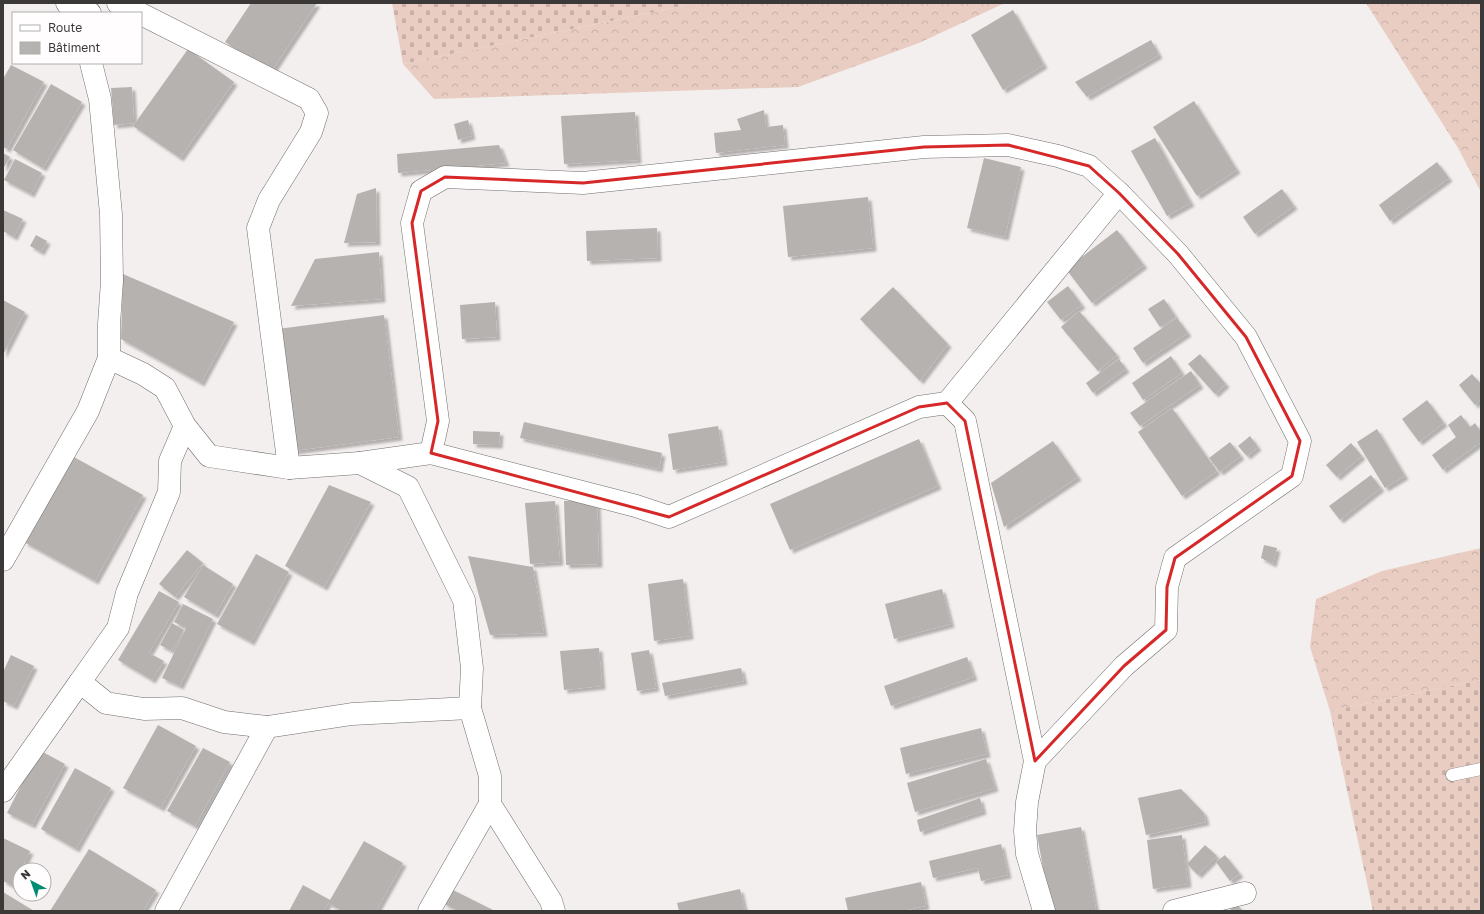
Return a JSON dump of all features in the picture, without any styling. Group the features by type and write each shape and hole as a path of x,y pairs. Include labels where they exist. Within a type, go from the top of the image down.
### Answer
{"street":[{"path":"67,3 88,12"},
{"path":"118,3 136,12"},
{"path":"142,15 309,99 317,113 311,132 269,200 258,228 289,468"},
{"path":"3,560 88,411 109,358 109,324 112,282 111,214 100,99 91,64"},
{"path":"431,453 438,421 412,223 421,191 445,177 583,183 924,147 1008,145 1058,156 1088,166 1119,193 1178,254 1246,337 1300,441 1292,476 1175,558 1168,587 1166,630 1124,666 1035,761"},
{"path":"109,358 143,374 165,388 185,426 209,456 289,468 360,463 431,453 636,506 669,517 919,407 947,403 1119,193"},
{"path":"947,403 965,421 1035,761 1027,802 1025,831 1027,854 1044,911"},
{"path":"3,791 118,628 127,593 169,492 170,461 185,426"},
{"path":"360,463 408,487 464,600 472,668 470,708 490,776 490,804 429,911"},
{"path":"80,682 106,703 144,709 182,708 224,722 267,727 352,714 470,708"},
{"path":"166,911 267,727"},
{"path":"490,804 551,901 554,911"},
{"path":"1174,911 1245,892"}],"lane":[{"path":"1452,775 1481,769"}],"highlighted area":[{"path":"1008,145 1089,166 1119,193 1178,254 1246,337 1300,441 1292,476 1175,558 1167,587 1166,630 1124,666 1035,761 965,421 947,403 919,407 669,517 431,453 438,421 412,223 421,191 445,177 583,183 924,147"}],"green space":[{"path":"392,3 698,3 403,64"},
{"path":"698,3 1005,3 919,43 798,87 434,99 403,64"},
{"path":"1366,3 1481,3 1481,192 1458,148"},
{"path":"1481,548 1481,680 1330,711 1310,647 1316,599 1382,571"},
{"path":"1481,680 1481,911 1373,911 1330,711"}],"building":[{"path":"251,3 317,3 271,72 225,42"},
{"path":"1013,10 1044,65 1003,90 971,35"},
{"path":"1151,40 1159,55 1087,97 1075,82"},
{"path":"188,49 234,82 180,158 133,126"},
{"path":"11,65 44,82 7,149 3,147 3,79"},
{"path":"51,84 82,102 43,168 13,150"},
{"path":"132,87 134,123 114,125 111,88"},
{"path":"1194,101 1237,170 1197,196 1153,127"},
{"path":"764,110 766,127 783,125 785,145 716,153 714,133 741,130 737,119"},
{"path":"635,112 638,160 564,164 561,116"},
{"path":"468,120 472,136 458,140 454,124"},
{"path":"1155,138 1191,203 1167,216 1131,151"},
{"path":"499,145 506,163 398,173 397,154"},
{"path":"3,153 10,157 3,169"},
{"path":"984,158 1021,167 1005,237 967,228"},
{"path":"15,159 42,173 31,194 4,180"},
{"path":"1437,162 1449,178 1390,221 1379,205"},
{"path":"376,188 377,242 344,243 357,194"},
{"path":"1282,189 1294,206 1255,234 1243,217"},
{"path":"868,197 873,248 788,257 783,206"},
{"path":"3,210 23,219 14,237 3,231"},
{"path":"657,228 658,258 587,261 586,231"},
{"path":"1117,230 1144,265 1092,303 1066,269"},
{"path":"36,235 47,241 41,252 30,246"},
{"path":"379,252 382,299 291,306 315,259"},
{"path":"123,274 234,322 201,383 121,339"},
{"path":"1068,286 1082,305 1061,320 1047,302"},
{"path":"893,287 948,344 920,381 860,319"},
{"path":"1164,299 1176,317 1160,327 1148,309"},
{"path":"3,300 25,312 3,355"},
{"path":"495,302 497,337 462,339 460,305"},
{"path":"1079,311 1117,355 1098,371 1061,327"},
{"path":"384,315 399,437 293,451 278,329"},
{"path":"1177,318 1188,333 1143,363 1133,348"},
{"path":"1200,354 1226,384 1215,394 1188,364"},
{"path":"1171,356 1182,373 1143,400 1132,383"},
{"path":"1119,359 1126,369 1093,393 1086,383"},
{"path":"1191,371 1200,385 1140,426 1130,413"},
{"path":"1472,374 1481,384 1481,399 1475,405 1459,385"},
{"path":"1427,400 1444,423 1419,442 1402,419"},
{"path":"1172,408 1217,471 1182,496 1138,432"},
{"path":"1461,415 1470,427 1475,423 1481,432 1481,442 1443,470 1432,455 1456,437 1448,425"},
{"path":"524,422 662,453 659,469 520,438"},
{"path":"718,426 724,462 673,470 668,434"},
{"path":"1377,429 1405,476 1385,488 1357,442"},
{"path":"473,431 500,432 499,445 473,444"},
{"path":"1250,436 1258,447 1247,456 1238,446"},
{"path":"919,439 938,486 790,550 770,504"},
{"path":"1053,441 1078,477 1004,527 991,483"},
{"path":"1230,442 1241,456 1220,472 1209,458"},
{"path":"1351,443 1362,456 1337,477 1326,465"},
{"path":"72,456 143,495 95,581 24,542"},
{"path":"1371,475 1381,488 1340,520 1329,506"},
{"path":"329,485 371,502 324,587 285,566"},
{"path":"597,499 599,564 566,565 564,501"},
{"path":"555,501 560,562 530,564 525,503"},
{"path":"1264,545 1277,548 1273,564 1261,558"},
{"path":"187,550 203,563 175,597 159,584"},
{"path":"256,554 289,572 251,642 217,624"},
{"path":"468,556 533,567 544,633 490,635"},
{"path":"203,565 233,584 215,615 184,597"},
{"path":"683,579 690,636 654,641 648,584"},
{"path":"942,589 951,624 894,639 885,604"},
{"path":"159,591 179,602 149,653 164,661 152,680 118,660"},
{"path":"183,604 213,619 180,686 162,678 186,628 174,622"},
{"path":"172,623 184,630 172,651 160,645"},
{"path":"599,648 602,686 564,690 560,651"},
{"path":"649,650 656,688 637,691 631,653"},
{"path":"11,655 34,666 14,706 3,701 3,672"},
{"path":"967,657 974,677 891,706 884,686"},
{"path":"741,668 744,681 665,696 662,683"},
{"path":"158,725 196,746 161,808 123,788"},
{"path":"981,728 987,754 906,774 900,748"},
{"path":"203,748 230,762 195,826 167,811"},
{"path":"39,750 65,764 32,825 7,813"},
{"path":"986,759 995,788 915,812 907,783"},
{"path":"75,768 111,788 76,849 41,829"},
{"path":"1181,789 1204,813 1206,822 1146,835 1138,798"},
{"path":"980,798 983,811 920,832 917,820"},
{"path":"1081,827 1096,910 1051,911 1037,835"},
{"path":"1182,835 1188,884 1153,889 1147,840"},
{"path":"3,838 30,851 25,862 12,862 12,886 3,881"},
{"path":"364,841 403,863 376,911 342,911 328,903 324,911 289,911 303,885 330,900"},
{"path":"1001,844 1008,875 981,881 978,868 933,878 929,861"},
{"path":"1205,845 1217,856 1198,875 1187,864"},
{"path":"89,849 156,890 143,911 50,911"},
{"path":"1225,855 1240,874 1230,881 1216,862"},
{"path":"921,882 926,906 902,911 848,911 845,898"},
{"path":"449,888 495,911 458,911 443,903"},
{"path":"740,889 745,911 679,911 677,903"},
{"path":"3,892 12,898 12,902 19,902 34,911 3,911"},
{"path":"1236,904 1243,911 1229,911"}]}
